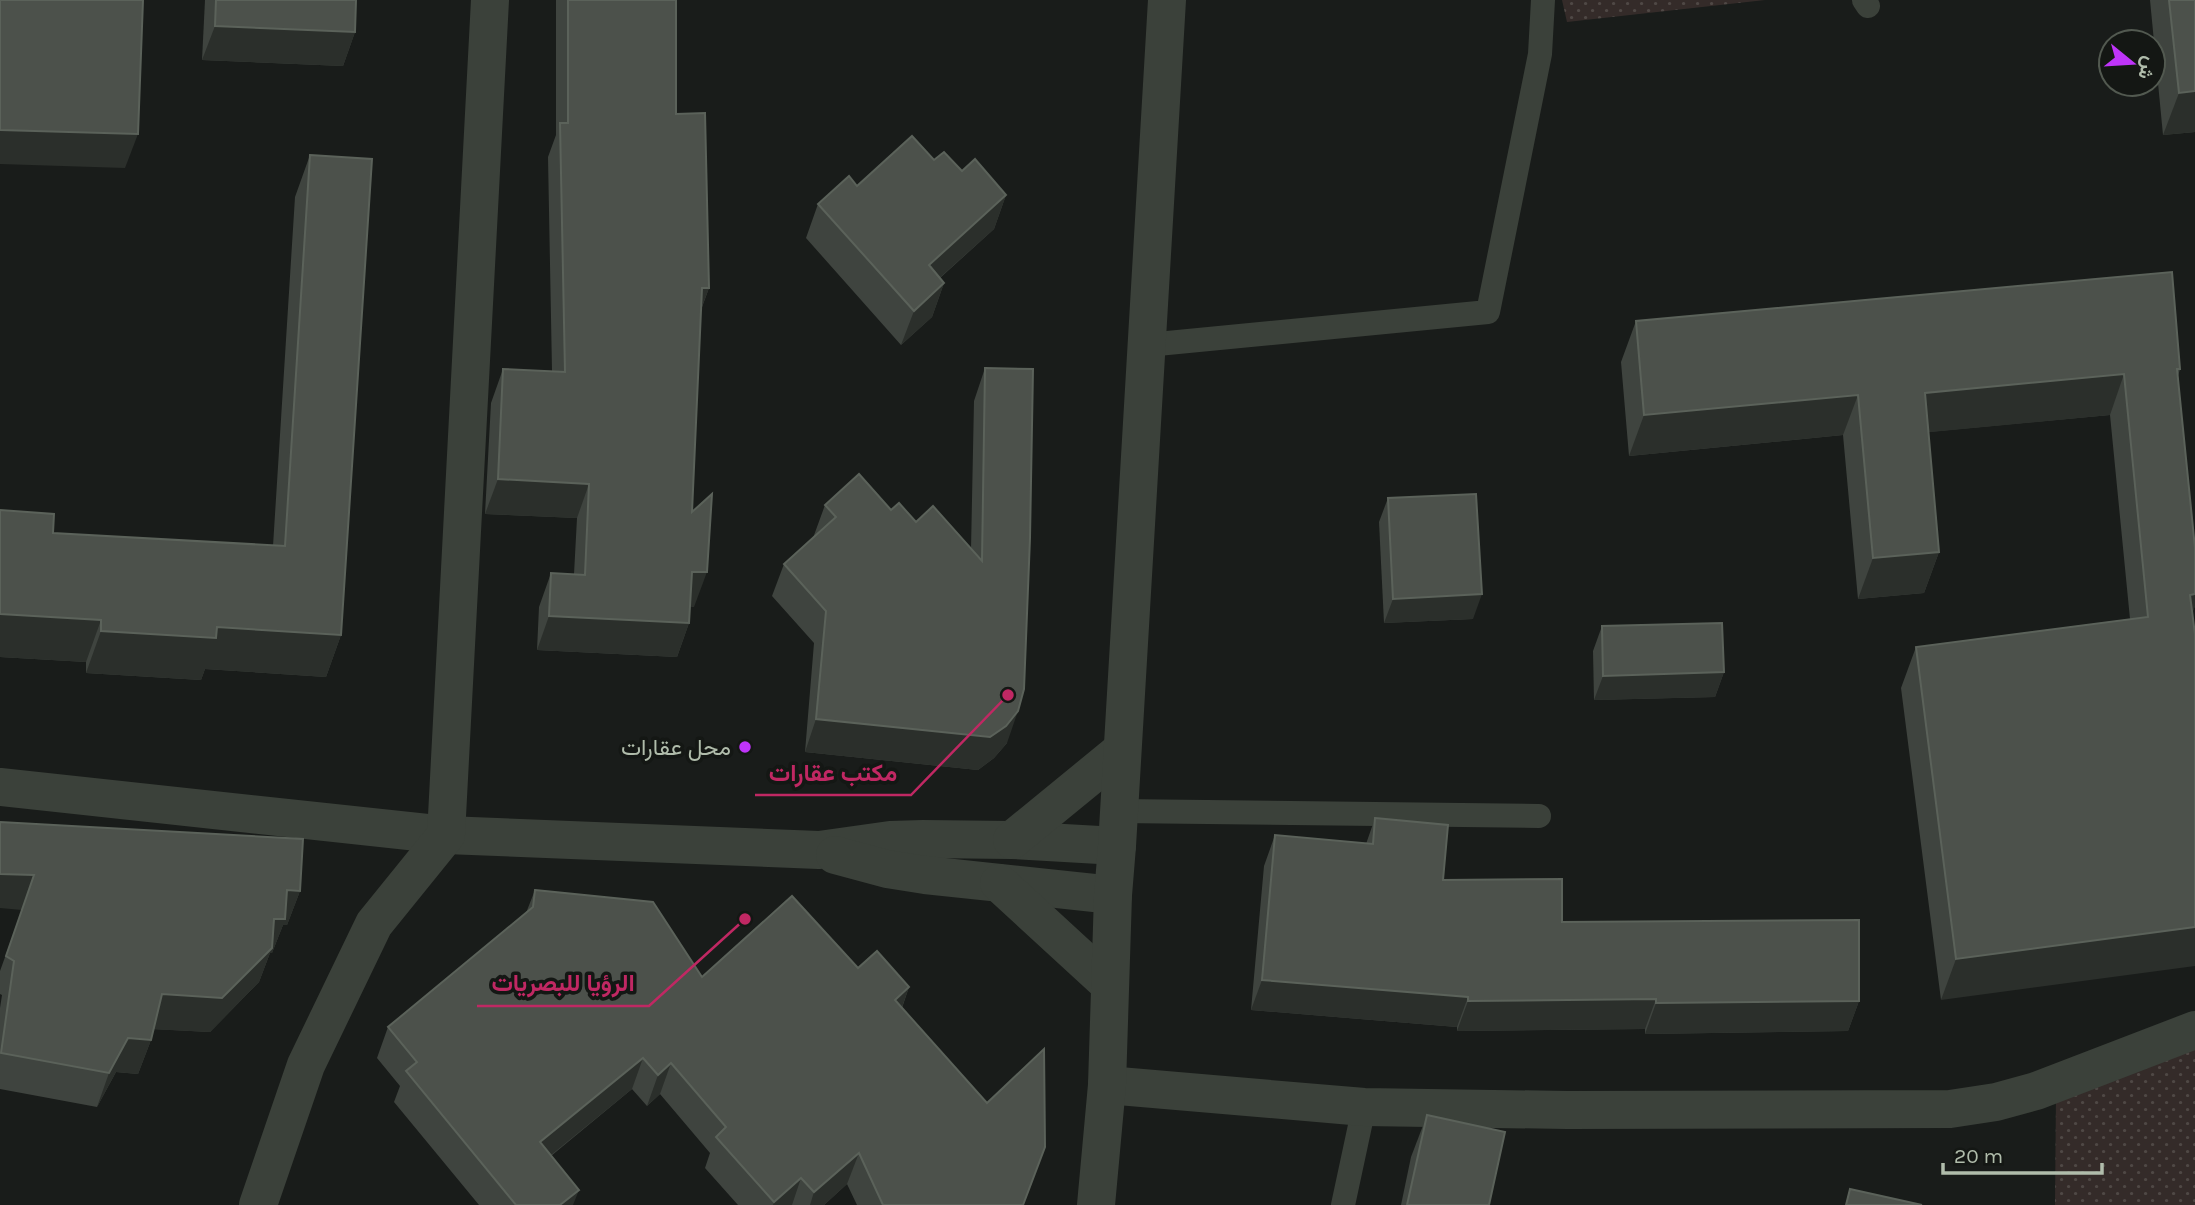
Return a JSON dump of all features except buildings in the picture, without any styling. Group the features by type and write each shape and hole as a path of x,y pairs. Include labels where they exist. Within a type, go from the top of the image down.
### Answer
{"street":[{"path":"258,1205 306,1065 374,924 446,835 490,0"},
{"path":"1096,1205 1107,1085 1113,895 1167,0"},
{"path":"1013,840 1122,750"},
{"path":"0,787 446,835 819,850 890,840 1013,840 1118,829"},
{"path":"819,850 887,869 1113,895"},
{"path":"999,883 1110,985"},
{"path":"1107,1085 1364,1107 1567,1110 1950,1109 1996,1102 2036,1091 2195,1030"}],"lane":[{"path":"1147,345 1488,312 1540,54 1543,0"},
{"path":"1118,829 1539,817"},
{"path":"1343,1205 1364,1107"}],"shaded area":[{"path":"1562,0 1765,0 1567,22"},
{"path":"2195,1040 2195,1205 2055,1205 2056,1096"}],"place":[{"name":"مكتب عقارات","path":"1008,695"},
{"name":"محل عقارات","path":"745,747"},
{"name":"الرؤيا للبصريات","path":"745,919"}]}
